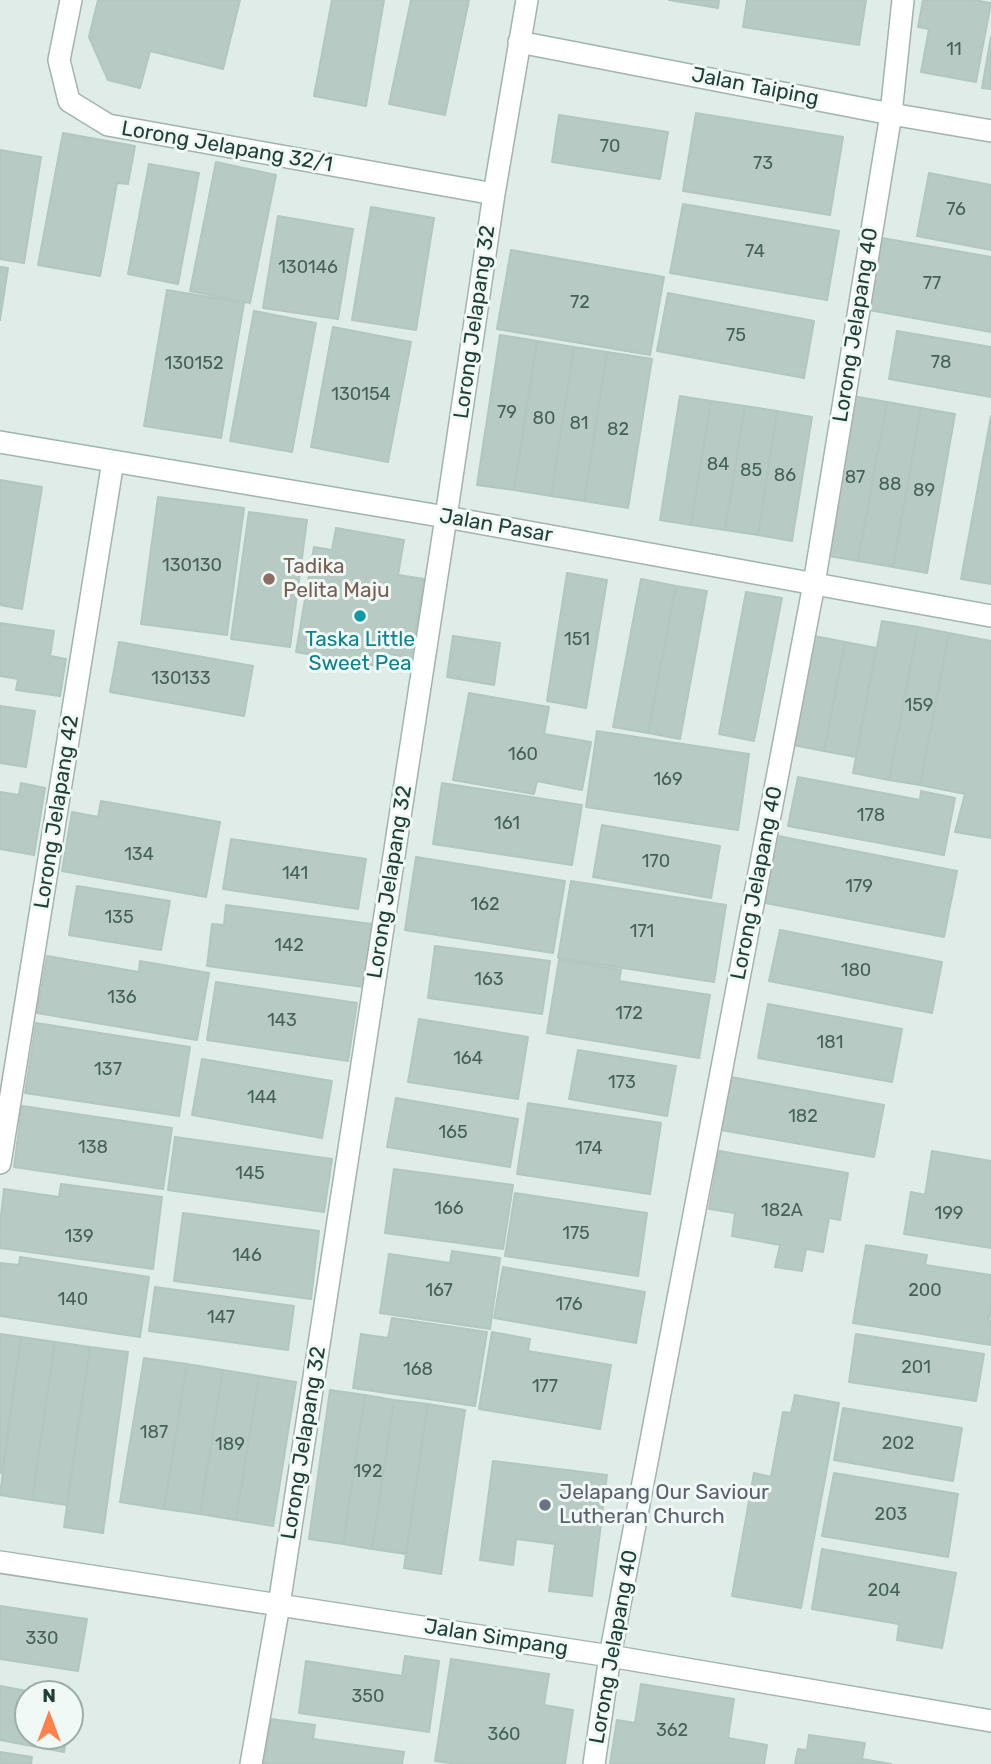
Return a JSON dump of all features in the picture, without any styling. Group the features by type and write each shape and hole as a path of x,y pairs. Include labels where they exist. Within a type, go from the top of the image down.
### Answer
{"street":[{"name":"Lorong Jelapang 32/1","path":"71,0 59,60 69,101 108,125 494,194"},
{"name":"Lorong Jelapang 32","path":"251,1764 279,1605 494,194 527,0"},
{"name":"Lorong Jelapang 40","path":"594,1764 610,1656 814,584 891,114 904,0"},
{"name":"Jalan Taiping","path":"520,42 991,131"},
{"name":"Jalan Pasar","path":"0,442 446,517 991,616"},
{"name":"Lorong Jelapang 42","path":"0,1163 113,461"},
{"name":"Jalan Simpang","path":"0,1562 610,1656 991,1721"}],"building":[{"path":"98,0 240,0 223,69 150,51 140,88 108,80 89,37"},
{"path":"332,0 384,0 366,106 314,96"},
{"path":"411,0 469,0 445,115 389,104"},
{"path":"669,0 719,0 718,8"},
{"path":"747,0 866,0 859,45 743,27"},
{"path":"923,0 973,0 991,3 976,82 921,72 929,29 918,27"},
{"path":"991,37 991,89 982,88"},
{"path":"696,113 843,137 830,215 683,191"},
{"path":"559,115 668,132 660,179 552,162"},
{"path":"63,133 135,146 128,184 117,183 100,276 38,265"},
{"path":"0,150 41,157 24,263 0,259"},
{"path":"216,162 276,175 250,303 190,291"},
{"path":"149,164 199,173 178,284 128,274"},
{"path":"929,173 991,185 991,250 917,236"},
{"path":"683,204 839,231 827,300 670,273"},
{"path":"371,207 434,218 416,330 352,320"},
{"path":"278,216 353,229 338,319 263,308"},
{"path":"882,238 991,257 991,332 869,310"},
{"path":"511,250 664,277 650,355 497,329"},
{"path":"0,267 8,268 0,320"},
{"path":"167,290 244,303 221,438 144,426"},
{"path":"668,293 814,321 804,378 657,351"},
{"path":"254,311 316,323 292,452 230,441"},
{"path":"333,327 411,342 388,462 311,447"},
{"path":"897,331 991,347 991,397 889,379"},
{"path":"500,335 537,341 514,490 477,485"},
{"path":"537,341 574,347 551,496 514,490"},
{"path":"574,347 607,352 584,501 551,496"},
{"path":"607,352 652,359 628,508 584,501"},
{"path":"680,396 711,401 691,525 660,520"},
{"path":"852,396 887,402 858,561 823,555"},
{"path":"711,401 745,406 725,530 691,525"},
{"path":"887,402 921,408 893,567 858,561"},
{"path":"745,406 777,411 758,535 725,530"},
{"path":"921,408 955,414 927,573 893,567"},
{"path":"777,411 812,417 792,541 758,535"},
{"path":"991,416 991,584 961,579"},
{"path":"0,480 42,487 22,609 0,605"},
{"path":"158,497 244,508 227,635 141,624"},
{"name":"Tadika Pelita Maju","path":"249,512 307,520 290,647 231,639"},
{"name":"Taska Little Sweet Pea","path":"336,528 404,540 398,575 424,579 411,658 385,653 382,667 296,652 314,547 332,550"},
{"path":"567,573 607,580 586,708 547,701"},
{"path":"641,579 676,586 648,733 613,727"},
{"path":"676,586 707,591 680,739 648,733"},
{"path":"746,592 782,598 754,741 719,734"},
{"path":"882,621 918,627 889,780 853,773"},
{"path":"0,623 54,631 50,656 66,659 60,696 16,690 18,679 0,676"},
{"path":"918,627 949,633 920,785 889,780"},
{"path":"949,633 991,641 991,838 955,832 965,794 920,785"},
{"path":"809,635 845,642 824,751 788,744"},
{"path":"453,636 500,643 494,685 447,677"},
{"path":"119,642 253,666 244,716 110,692"},
{"path":"845,642 876,648 856,757 824,751"},
{"path":"469,693 549,707 544,734 591,742 582,790 537,781 534,794 453,780"},
{"path":"0,706 35,711 26,767 0,763"},
{"path":"597,731 749,754 738,830 586,807"},
{"path":"798,777 920,800 921,791 955,798 944,855 788,826"},
{"path":"21,783 45,788 34,855 0,849 0,792 19,795"},
{"path":"442,783 582,805 572,865 433,844"},
{"path":"101,801 220,822 206,897 62,871 72,812 98,817"},
{"path":"602,825 720,846 711,898 593,877"},
{"path":"773,835 957,871 944,937 760,902"},
{"path":"231,839 366,859 358,909 223,889"},
{"path":"416,857 565,881 553,953 405,930"},
{"path":"571,881 726,905 714,982 558,958"},
{"path":"77,886 170,901 161,950 69,935"},
{"path":"226,905 372,924 364,987 207,966 212,924 224,925"},
{"path":"780,930 942,962 932,1013 769,981"},
{"path":"435,946 550,961 542,1014 428,998"},
{"path":"47,956 139,972 140,961 209,973 197,1040 37,1013"},
{"path":"559,960 621,970 619,981 710,995 699,1058 547,1033"},
{"path":"216,982 357,1003 348,1061 207,1040"},
{"path":"768,1004 902,1029 892,1082 758,1058"},
{"path":"419,1019 528,1037 518,1099 408,1082"},
{"path":"36,1023 190,1047 179,1116 25,1093"},
{"path":"578,1050 676,1066 667,1116 569,1099"},
{"path":"202,1059 332,1081 322,1138 192,1115"},
{"path":"731,1077 884,1105 874,1157 721,1130"},
{"path":"396,1098 518,1119 510,1167 387,1147"},
{"path":"528,1103 661,1123 650,1194 517,1174"},
{"path":"22,1106 172,1128 163,1189 14,1167"},
{"path":"175,1137 332,1159 324,1212 168,1190"},
{"path":"719,1151 848,1173 840,1220 829,1218 823,1252 806,1249 802,1271 775,1267 780,1245 732,1236 735,1213 709,1209"},
{"path":"932,1151 991,1161 991,1248 904,1234 911,1192 925,1195"},
{"path":"394,1169 513,1185 503,1249 385,1233"},
{"path":"61,1184 162,1197 153,1269 0,1248 4,1189 59,1197"},
{"path":"515,1193 647,1213 638,1276 505,1256"},
{"path":"183,1213 319,1231 311,1299 174,1281"},
{"path":"866,1245 927,1255 925,1265 991,1275 991,1345 853,1323"},
{"path":"452,1251 500,1258 490,1329 380,1313 389,1254 450,1263"},
{"path":"20,1257 149,1277 140,1337 0,1316 0,1263 19,1265"},
{"path":"503,1267 645,1292 636,1343 494,1318"},
{"path":"155,1287 294,1306 288,1350 149,1331"},
{"path":"392,1318 487,1332 475,1406 353,1388 361,1334 388,1338"},
{"path":"492,1332 530,1339 528,1351 611,1365 600,1429 479,1409"},
{"path":"0,1334 21,1337 2,1473 0,1473"},
{"path":"856,1334 984,1354 976,1401 849,1382"},
{"path":"21,1337 55,1342 32,1500 0,1495"},
{"path":"55,1342 90,1347 67,1505 32,1500"},
{"path":"90,1347 128,1352 103,1533 64,1527"},
{"path":"144,1358 187,1364 164,1509 120,1502"},
{"path":"187,1364 223,1370 200,1514 164,1509"},
{"path":"223,1370 259,1376 236,1520 200,1514"},
{"path":"259,1376 296,1382 273,1526 236,1520"},
{"path":"330,1390 365,1395 343,1544 309,1539"},
{"path":"365,1395 394,1400 372,1549 343,1544"},
{"path":"795,1395 839,1403 801,1608 732,1596 754,1473 771,1477 783,1412 791,1413"},
{"path":"394,1400 428,1404 406,1554 372,1549"},
{"path":"428,1404 465,1410 441,1574 404,1568"},
{"path":"843,1408 962,1428 953,1481 834,1460"},
{"name":"Jelapang Our Saviour Lutheran Church","path":"493,1461 607,1475 592,1596 549,1591 555,1544 516,1539 513,1565 480,1560"},
{"path":"834,1473 958,1494 948,1557 822,1536"},
{"path":"822,1549 956,1573 942,1648 897,1640 899,1624 812,1609"},
{"path":"0,1606 87,1619 78,1671 0,1659"},
{"path":"405,1656 439,1661 429,1732 299,1713 306,1661 402,1676"},
{"path":"451,1659 549,1674 544,1705 573,1710 565,1764 457,1764 435,1761"},
{"path":"641,1684 734,1699 728,1738 767,1745 764,1764 610,1764 617,1720 635,1723"},
{"path":"0,1686 14,1689 14,1743 0,1740"},
{"path":"271,1719 315,1725 313,1739 404,1752 402,1764 264,1764"},
{"path":"809,1735 865,1743 862,1759 891,1764 795,1764 798,1749 807,1750"},
{"path":"0,1752 32,1757 31,1764 0,1764"}],"place":[{"name":"Tadika Pelita Maju","path":"269,579"},
{"name":"Taska Little Sweet Pea","path":"360,616"},
{"name":"Jelapang Our Saviour Lutheran Church","path":"545,1505"}]}
